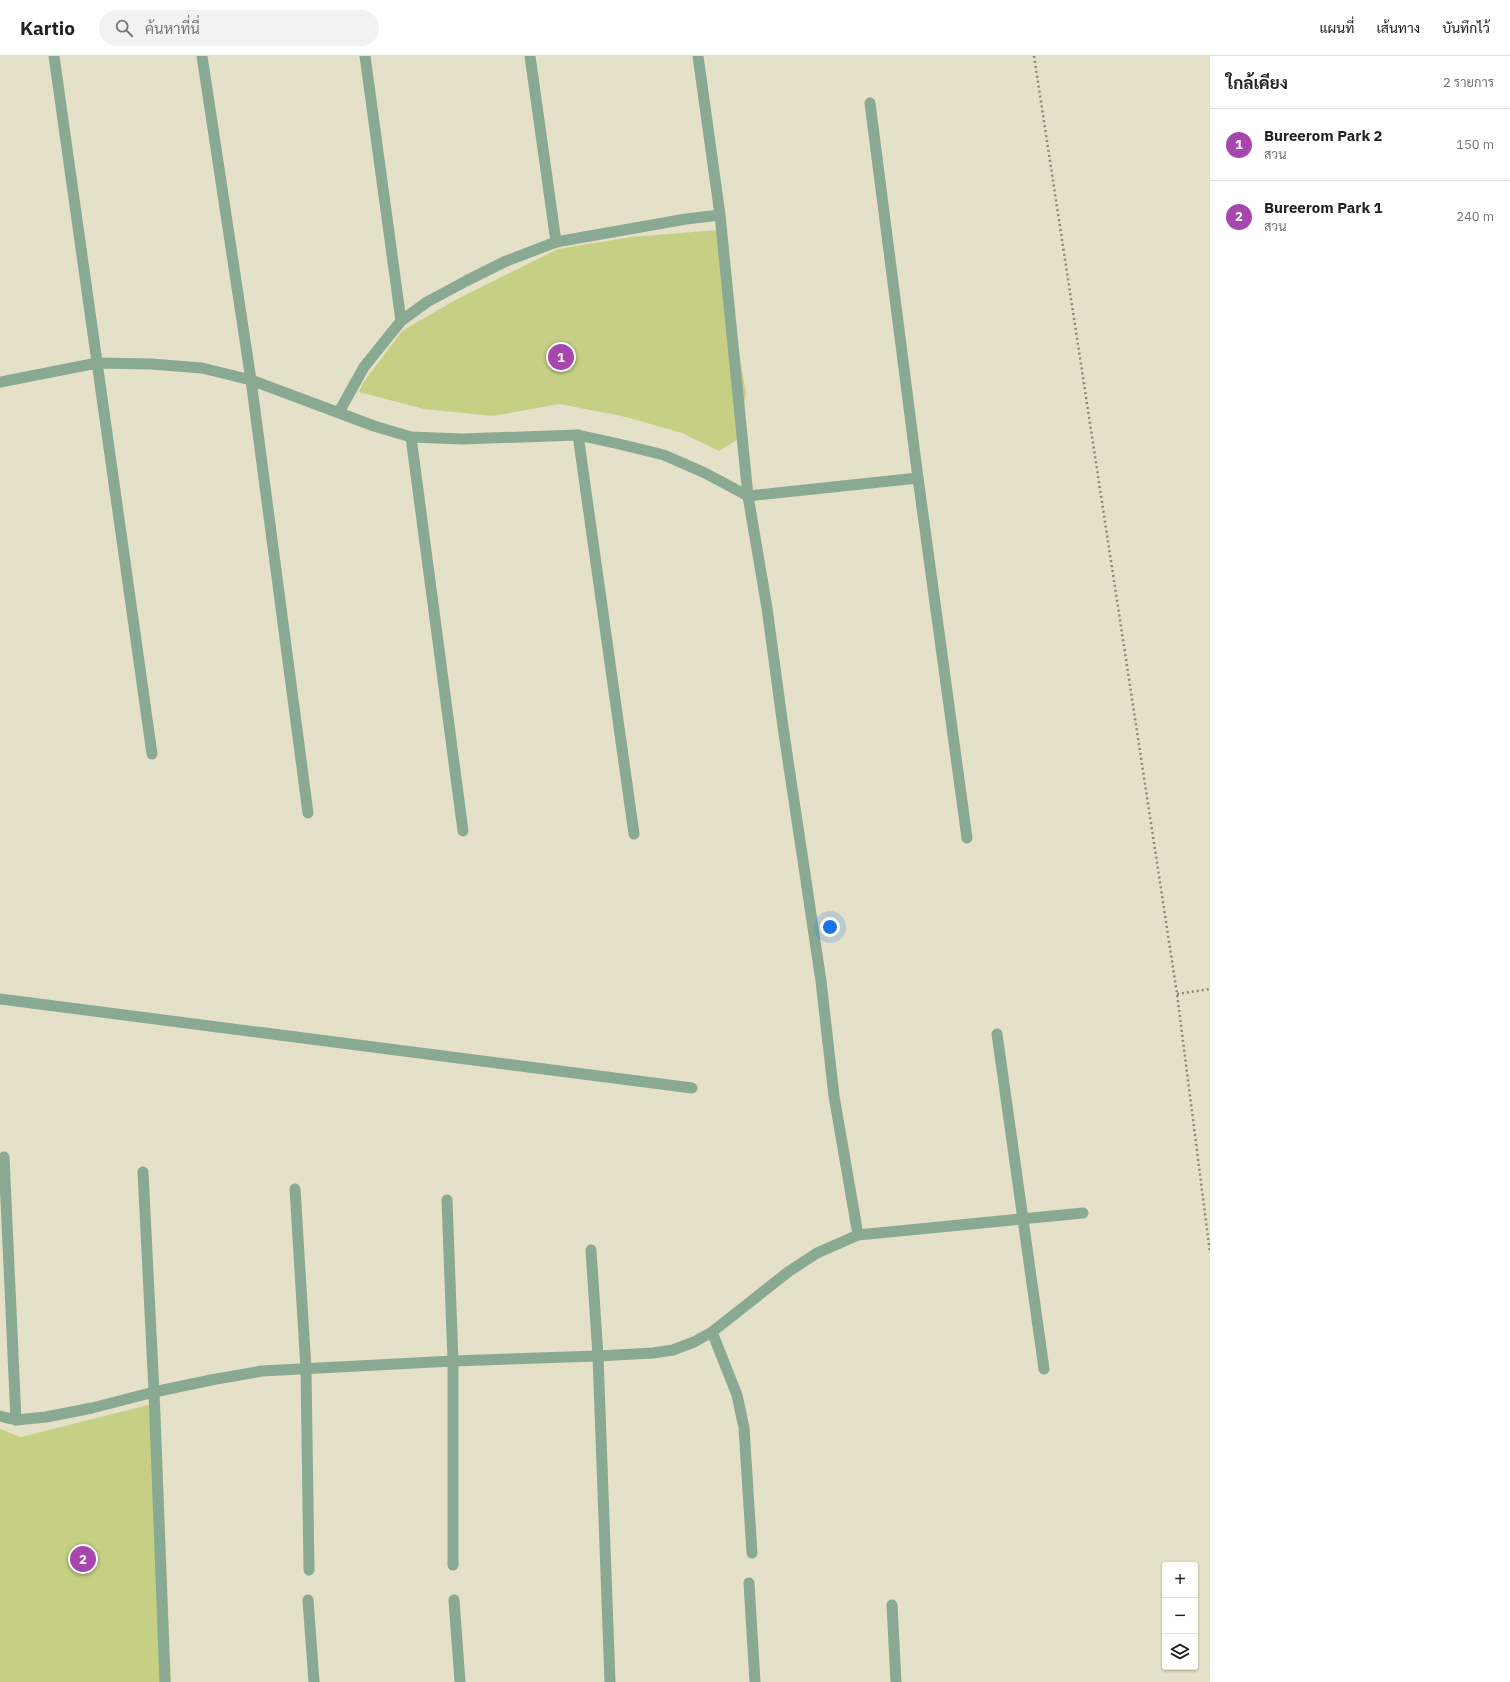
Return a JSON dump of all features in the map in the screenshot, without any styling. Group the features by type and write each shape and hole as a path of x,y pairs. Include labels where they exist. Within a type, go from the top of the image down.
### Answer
{"street":[{"path":"54,56 152,754"},
{"path":"202,56 251,380 308,813"},
{"path":"365,56 401,321"},
{"path":"530,56 556,242"},
{"path":"698,56 720,215 748,496 767,608 784,734 808,887 834,1096 858,1235"},
{"path":"870,103 918,478 967,838"},
{"path":"339,412 364,367 401,321 427,302 466,281 504,262 556,242 679,220 720,215"},
{"path":"0,382 97,363 151,364 202,368 251,380 374,426 411,437 462,439 578,435 664,455 706,473 748,496 918,478"},
{"path":"578,435 634,834"},
{"path":"411,437 463,831"},
{"path":"0,999 692,1088"},
{"path":"997,1034 1044,1369"},
{"path":"4,1158 16,1420"},
{"path":"143,1172 154,1392 165,1682"},
{"path":"295,1189 306,1369 309,1570"},
{"path":"447,1200 453,1361 454,1565"},
{"path":"0,1416 16,1420 46,1417 92,1408 154,1392 262,1372 453,1361 598,1356 653,1353 673,1350 694,1342 712,1332 788,1272 817,1253 858,1235 1083,1212"},
{"path":"591,1250 598,1356 610,1682"},
{"path":"712,1332 737,1395 744,1428 752,1553"},
{"path":"749,1583 755,1682"},
{"path":"308,1600 314,1682"},
{"path":"454,1600 460,1682"},
{"path":"892,1605 896,1682"}],"path":[{"path":"1034,56 1177,994 1210,1253"},
{"path":"1177,994 1210,989"}],"green space":[{"path":"718,230 746,393 740,438 719,451 682,433 626,417 560,404 493,416 424,409 359,392 363,383 402,331 459,298 558,249 631,237"},
{"path":"160,1402 171,1682 0,1682 0,1429 21,1437"}],"place":[{"name":"Bureerom Park 2","path":"561,357"},
{"name":"Bureerom Park 1","path":"83,1559"}]}
